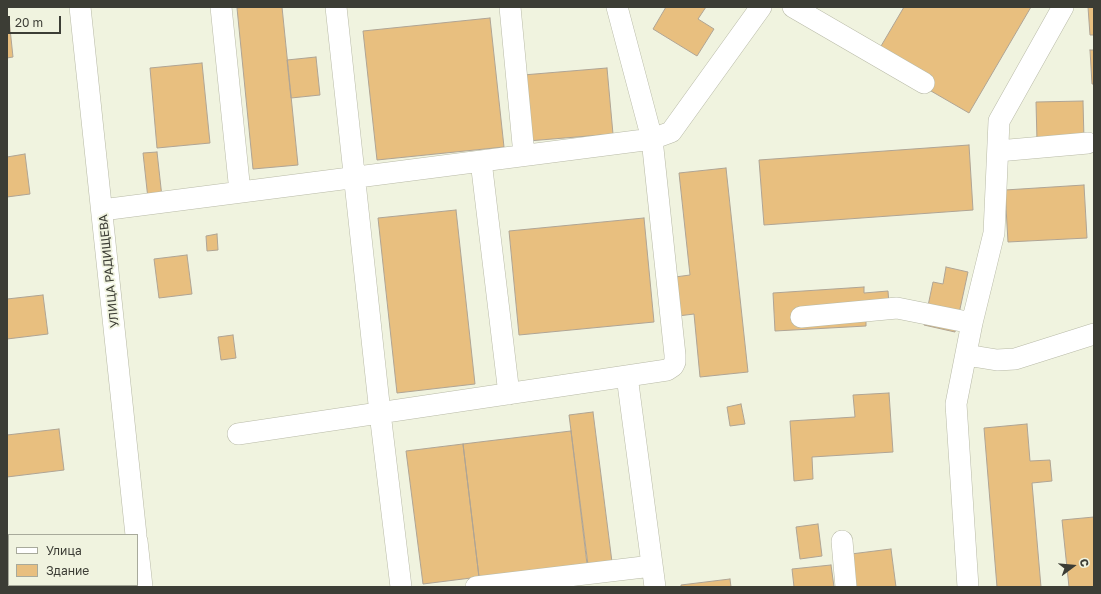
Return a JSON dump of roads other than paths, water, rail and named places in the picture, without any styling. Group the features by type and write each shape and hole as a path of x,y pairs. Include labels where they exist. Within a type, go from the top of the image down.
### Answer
{"street":[{"name":"УЛИЦА РАДИЩЕВА","path":"80,7 136,534"},
{"path":"221,7 240,192"},
{"path":"336,7 380,414 401,587"},
{"path":"510,7 524,155"},
{"path":"238,434 667,370 673,366 676,359 652,139 617,7"},
{"path":"102,210 652,139 671,132 761,7"},
{"path":"793,7 924,82"},
{"path":"968,587 956,404 972,323 994,233 999,121 1063,7"},
{"path":"998,151 1088,143"},
{"path":"481,161 508,394"},
{"path":"801,317 897,308 972,323"},
{"path":"966,355 997,360 1015,359 1094,334"},
{"path":"627,376 655,587"},
{"path":"842,541 846,587"},
{"path":"138,550 142,587"},
{"path":"476,587 652,566"}]}
